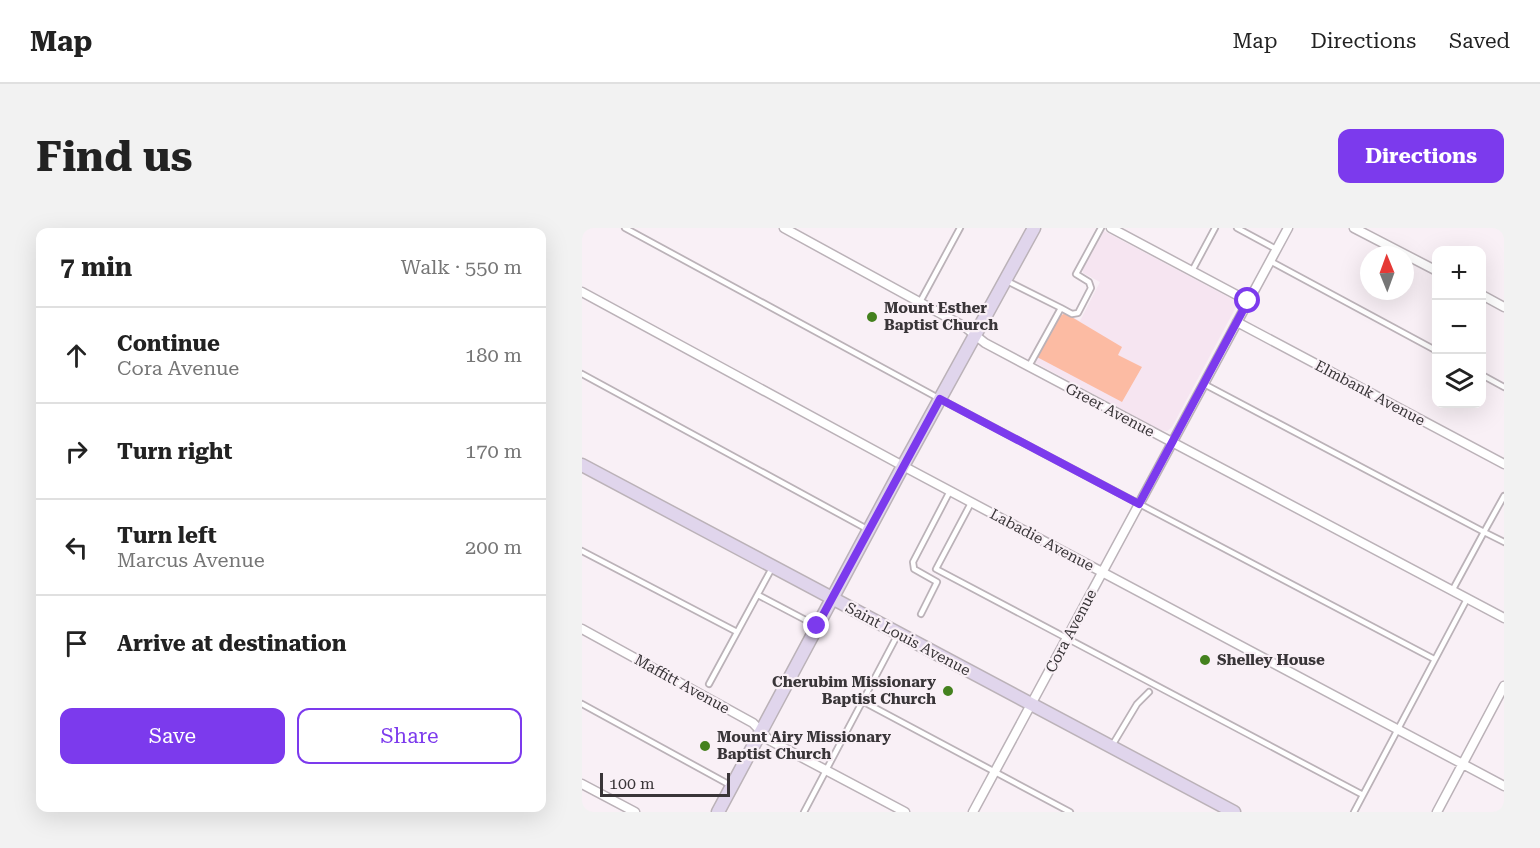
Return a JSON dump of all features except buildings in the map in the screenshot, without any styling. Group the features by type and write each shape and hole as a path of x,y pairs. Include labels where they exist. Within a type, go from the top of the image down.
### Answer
{"street":[{"name":"Greer Avenue","path":"784,228 1029,366 1504,618"},
{"path":"718,812 903,466 1034,228"},
{"path":"1111,228 1248,301"},
{"name":"Cora Avenue","path":"973,812 1288,228"},
{"path":"1354,228 1432,268"},
{"name":"Labadie Avenue","path":"582,292 971,503 1504,786"},
{"path":"1486,297 1504,307"},
{"name":"Elmbank Avenue","path":"1237,322 1504,464"},
{"name":"Saint Louis Avenue","path":"582,465 1234,812"},
{"name":"Maffitt Avenue","path":"582,629 753,723 769,740 905,812"},
{"path":"1437,812 1504,686"},
{"path":"582,783 634,812"}],"lane":[{"path":"625,228 940,399 1434,659"},
{"path":"1005,280 1072,314 1078,313 1091,288 1089,282 1076,274 1101,228"},
{"path":"1192,271 1215,228"},
{"path":"1237,228 1276,249"},
{"path":"920,303 958,229"},
{"path":"1270,261 1432,348"},
{"path":"1029,366 1060,308"},
{"path":"582,374 869,530"},
{"path":"1486,377 1504,387"},
{"path":"1204,384 1504,542"},
{"path":"921,614 937,582 914,569 913,562 950,491"},
{"path":"1452,591 1504,496"},
{"path":"971,503 936,568 1363,795"},
{"path":"582,550 737,632"},
{"path":"710,684 773,567"},
{"path":"758,595 817,626"},
{"path":"1354,812 1467,599"},
{"path":"804,812 898,634"},
{"path":"1112,747 1135,707 1149,692"},
{"path":"862,701 1070,812"},
{"path":"582,704 732,786"}],"shaded area":[{"path":"1104,231 1236,301 1237,305 1172,427 1167,431 1160,430 1034,362 1060,316 1065,313 1080,321 1100,282 1083,273 1083,268"},
{"path":"1065,313 1122,347 1118,355 1142,367 1122,402 1037,357 1060,316"}],"place":[{"name":"Mount Esther Baptist Church","path":"872,317"},
{"name":"Shelley House","path":"1205,660"},
{"name":"Cherubim Missionary Baptist Church","path":"948,691"},
{"name":"Mount Airy Missionary Baptist Church","path":"705,746"}],"route":[{"path":"817,626 940,399 1139,504 1248,301"}]}
